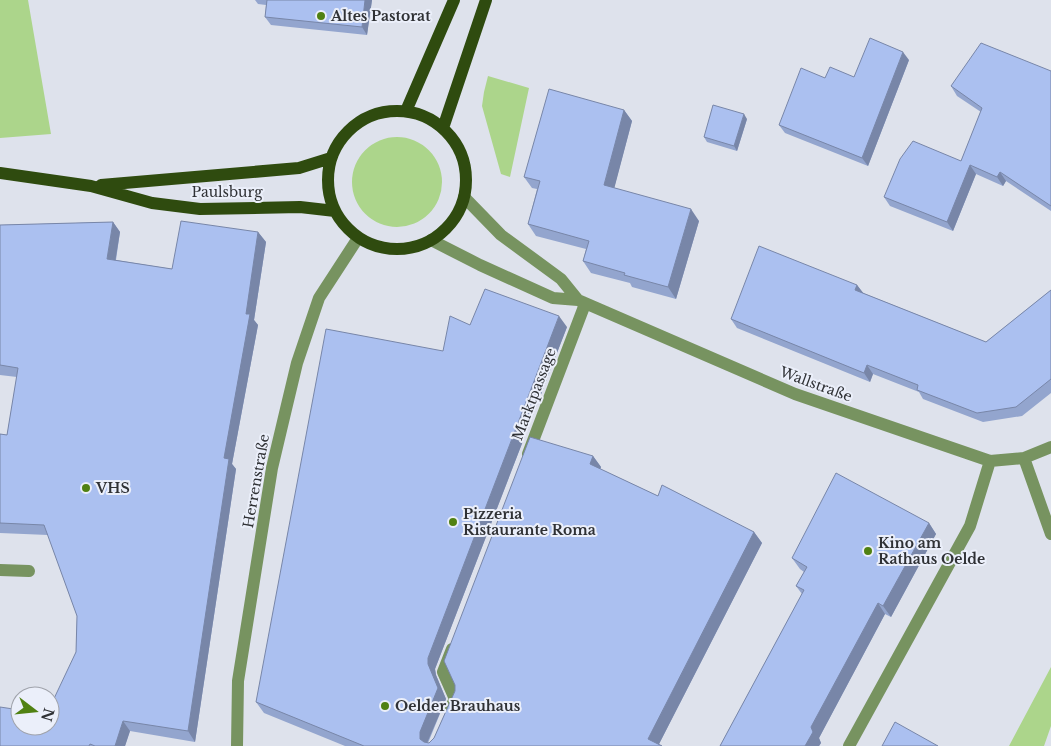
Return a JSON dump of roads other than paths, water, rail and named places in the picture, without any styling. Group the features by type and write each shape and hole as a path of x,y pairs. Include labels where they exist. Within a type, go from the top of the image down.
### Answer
{"main road":[{"path":"406,111 454,0"},
{"path":"444,128 486,0"},
{"path":"387,111 406,111 426,117 444,128 456,143 464,160 466,178 464,197 457,214 446,229 431,240 413,247 394,250 375,246 358,238 345,226 335,211 329,194 328,176 331,158 340,141 352,127 369,116 387,111"},
{"name":"Paulsburg","path":"91,186 291,169 331,158"},
{"name":"Paulsburg","path":"0,174 91,186 152,203 200,209 300,207 335,211"}],"street":[{"name":"Wallstraße","path":"464,197 501,235 560,280 582,302"},
{"name":"Herrenstraße","path":"237,746 237,693 272,468 298,363 318,298 358,238"},
{"name":"Wallstraße","path":"431,240 480,265 553,298 582,302 795,394 990,461 1024,458 1051,447"},
{"name":"Marktpassage","path":"521,470 582,302"},
{"path":"1024,458 1051,534"},
{"path":"849,746 970,526 990,461"},
{"path":"0,570 29,571"},
{"path":"445,722 455,699 443,672 458,635"}],"place":[{"name":"Altes Pastorat","path":"321,16"},
{"name":"VHS","path":"86,488"},
{"name":"Pizzeria Ristaurante Roma","path":"453,522"},
{"name":"Kino am Rathaus Oelde","path":"868,551"},
{"name":"Oelder Brauhaus","path":"385,706"}]}
